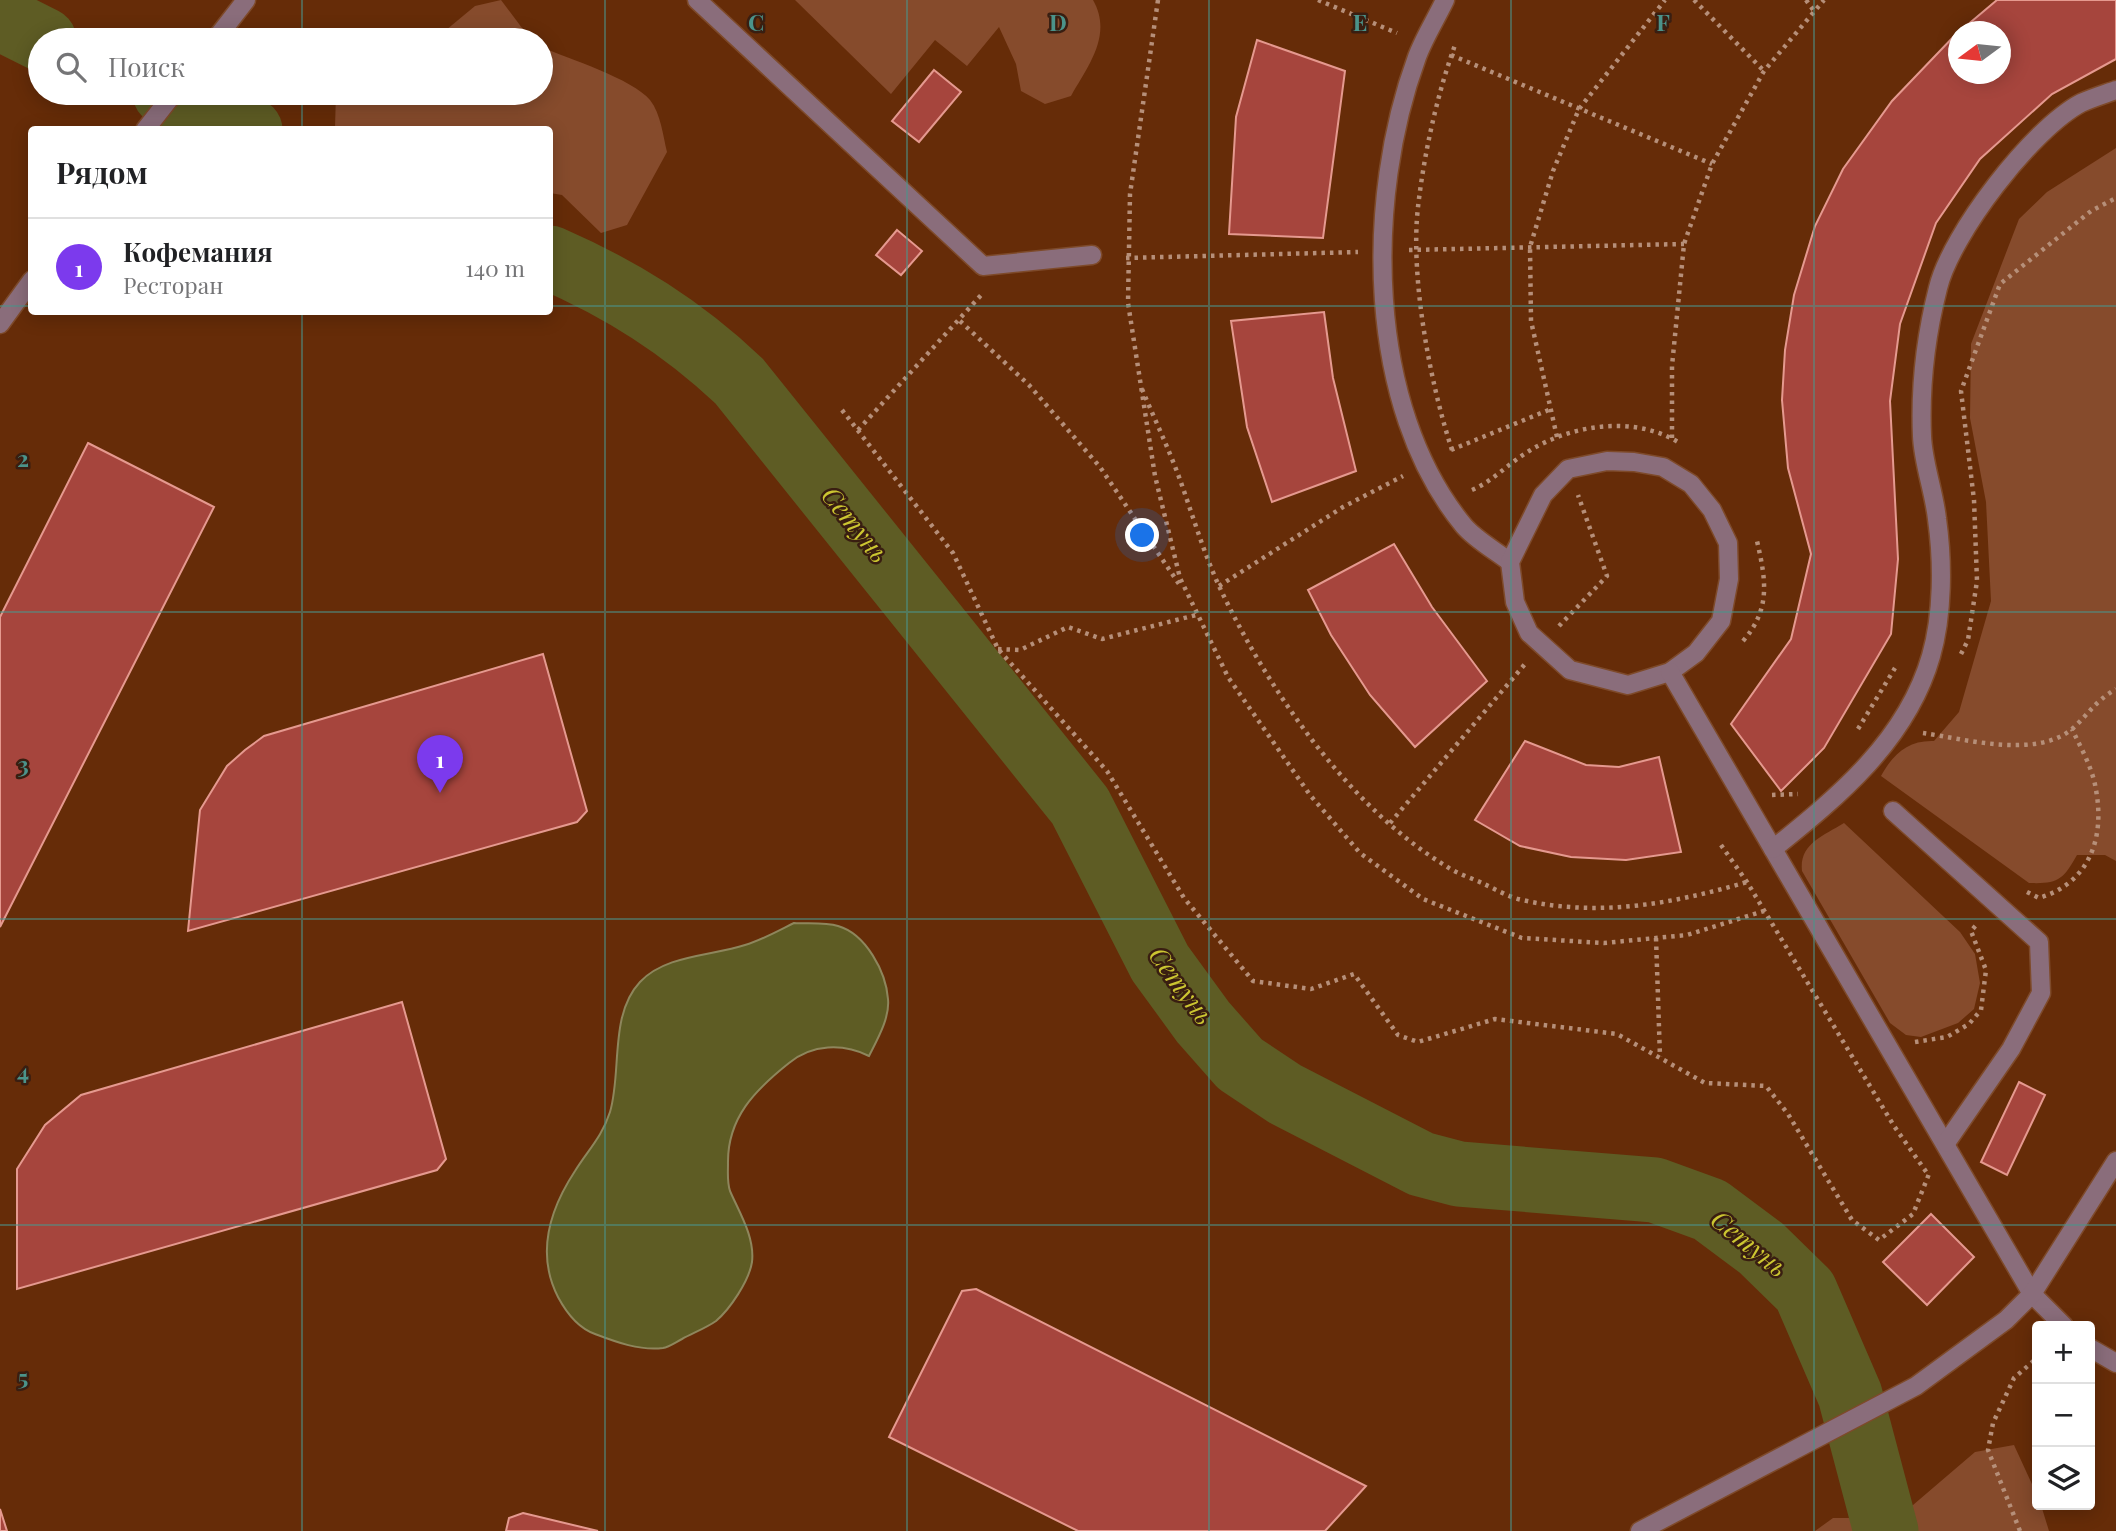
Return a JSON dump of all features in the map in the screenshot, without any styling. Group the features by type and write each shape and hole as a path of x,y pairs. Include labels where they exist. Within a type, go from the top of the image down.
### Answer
{"street":[{"path":"224,28 246,0"},
{"path":"698,0 983,266 1092,255"},
{"path":"1445,0 1417,56 1393,146 1381,251 1393,375 1424,465 1465,527 1510,562"},
{"path":"1773,849 1836,799 1876,757 1912,705 1931,656 1940,605 1938,520 1922,437 1927,348 1938,286 1961,238 1987,195 2028,147 2080,104 2116,90"},
{"path":"148,126 165,105"},
{"path":"0,324 28,286"},
{"path":"1607,461 1663,467 1691,484 1712,510 1728,542 1729,579 1721,621 1696,653 1670,672 1628,685 1570,670 1529,633 1515,602 1510,562 1543,495 1568,469 1607,461"},
{"path":"1670,672 2032,1293 2059,1321"},
{"path":"1893,811 2039,942 2042,993 2011,1049 1946,1143"},
{"path":"1640,1531 1916,1386 2006,1320 2032,1293 2116,1161"},
{"path":"2095,1351 2116,1363"}],"path":[{"path":"1158,0 1128,220 1128,303 1155,476 1184,590"},
{"path":"1318,0 1712,164"},
{"path":"1390,823 1541,644 1607,576 1558,441 1531,321 1530,247 1553,171 1579,109 1665,0"},
{"path":"1694,0 1764,71"},
{"path":"1806,0 1814,11"},
{"path":"1672,438 1672,366 1684,244 1712,164 1764,71 1824,0"},
{"path":"1452,450 1426,348 1417,250 1418,207 1451,56 1458,36"},
{"path":"1957,663 1968,640 1977,580 1974,500 1961,391 2000,284 2091,211 2116,198"},
{"path":"858,430 988,289"},
{"path":"960,321 1029,385 1100,467 1184,590 1228,677 1310,795 1360,853 1423,899 1522,938 1604,943 1656,938 1687,934 1765,911"},
{"path":"1139,382 1178,474 1219,586 1305,730 1364,800 1390,823 1446,867 1517,899 1570,906 1629,908 1688,899 1747,882"},
{"path":"1219,586 1343,507 1452,450 1551,409"},
{"path":"842,410 953,553 998,649 1107,771 1184,898 1253,981 1311,989 1354,974 1398,1035 1418,1042 1495,1018 1617,1034 1704,1083 1766,1086 1788,1114 1852,1220 1879,1240 1913,1214 1928,1174"},
{"path":"998,649 1020,650 1068,627 1102,639 1196,615"},
{"path":"1927,721 1922,733 2008,746 2032,745 2057,738 2072,729 2095,701 2116,689"},
{"path":"1721,845 1765,911 1894,1126 1936,1185"},
{"path":"1656,938 1660,1058"},
{"path":"2020,1531 1988,1450 1993,1423 2014,1378 2032,1362"}],"shaded area":[{"path":"501,0 522,28 448,28 475,6"},
{"path":"795,0 1093,0 1098,13 1099,38 1091,62 1071,96 1045,104 1021,91 1016,64 999,27 967,66 935,40 891,94"},
{"path":"553,52 599,70 642,92 657,112 667,152 627,225 601,233 562,195 553,194 553,126 335,126 336,105 553,105"},
{"path":"2116,148 2116,861 2105,855 2077,855 2059,879 2047,883 2029,883 1881,776 1902,750 1916,743 1934,741 1959,712 1991,601 1986,502 1970,418 1971,344 2019,219 2047,192"},
{"path":"1844,823 1960,932 1975,954 1980,983 1974,1009 1958,1023 1921,1037 1906,1035 1890,1023 1802,871 1804,854 1808,847"},
{"path":"794,923 838,926 848,930 866,945 873,955 883,977 888,999 885,1021 876,1043 869,1056 838,1047 808,1052 789,1063 745,1106 732,1133 728,1181 749,1234 752,1262 743,1286 721,1316 708,1326 663,1348 628,1345 589,1331 578,1324 558,1297 551,1281 547,1248 553,1216 559,1201 599,1136 610,1112 620,1027 630,995 640,982 662,966 751,943"},
{"path":"2014,1445 2032,1484 2032,1510 2043,1510 2049,1531 1815,1531 1833,1518 1872,1518 1913,1505 1975,1452"}],"building":[{"path":"1997,0 2116,0 2116,59 2052,94 1980,159 1936,223 1900,324 1890,401 1898,559 1891,634 1824,748 1781,791 1731,724 1791,639 1811,554 1788,468 1782,400 1785,350 1794,295 1815,226 1843,169 1892,101 1948,42 1948,84 2011,84 2011,21 1972,21"},
{"path":"1257,40 1345,71 1323,238 1229,234 1236,117"},
{"path":"934,70 961,92 919,142 892,121"},
{"path":"897,230 922,251 901,275 876,255"},
{"path":"1324,312 1333,378 1356,471 1272,502 1247,427 1231,321"},
{"path":"88,443 214,507 0,927 0,617"},
{"path":"1394,544 1432,607 1487,681 1415,747 1370,695 1331,635 1308,590"},
{"path":"543,654 587,811 577,822 188,931 200,810 227,766 245,750 264,736"},
{"path":"1525,741 1586,765 1619,767 1659,757 1681,852 1626,860 1571,857 1520,846 1475,820"},
{"path":"402,1002 446,1159 437,1170 17,1289 17,1169 45,1125 81,1095"},
{"path":"2019,1082 2045,1095 2007,1175 1981,1162"},
{"path":"1931,1214 1974,1257 1927,1305 1883,1262"},
{"path":"976,1289 1366,1486 1325,1531 1078,1531 889,1437 962,1291"},
{"path":"0,1509 7,1531 0,1531"},
{"path":"523,1513 598,1531 506,1531 509,1518"}],"waterway":[{"name":"Сетунь","path":"0,18 28,32"},
{"name":"Сетунь","path":"193,105 241,126"},
{"name":"Сетунь","path":"553,259 650,311 695,343 739,381 1080,806 1160,963 1203,1022 1240,1064 1285,1094 1421,1164 1459,1174 1655,1190 1710,1210 1761,1248 1805,1291 1850,1395 1886,1531"}],"place":[{"name":"Кофемания","path":"440,793"}]}
